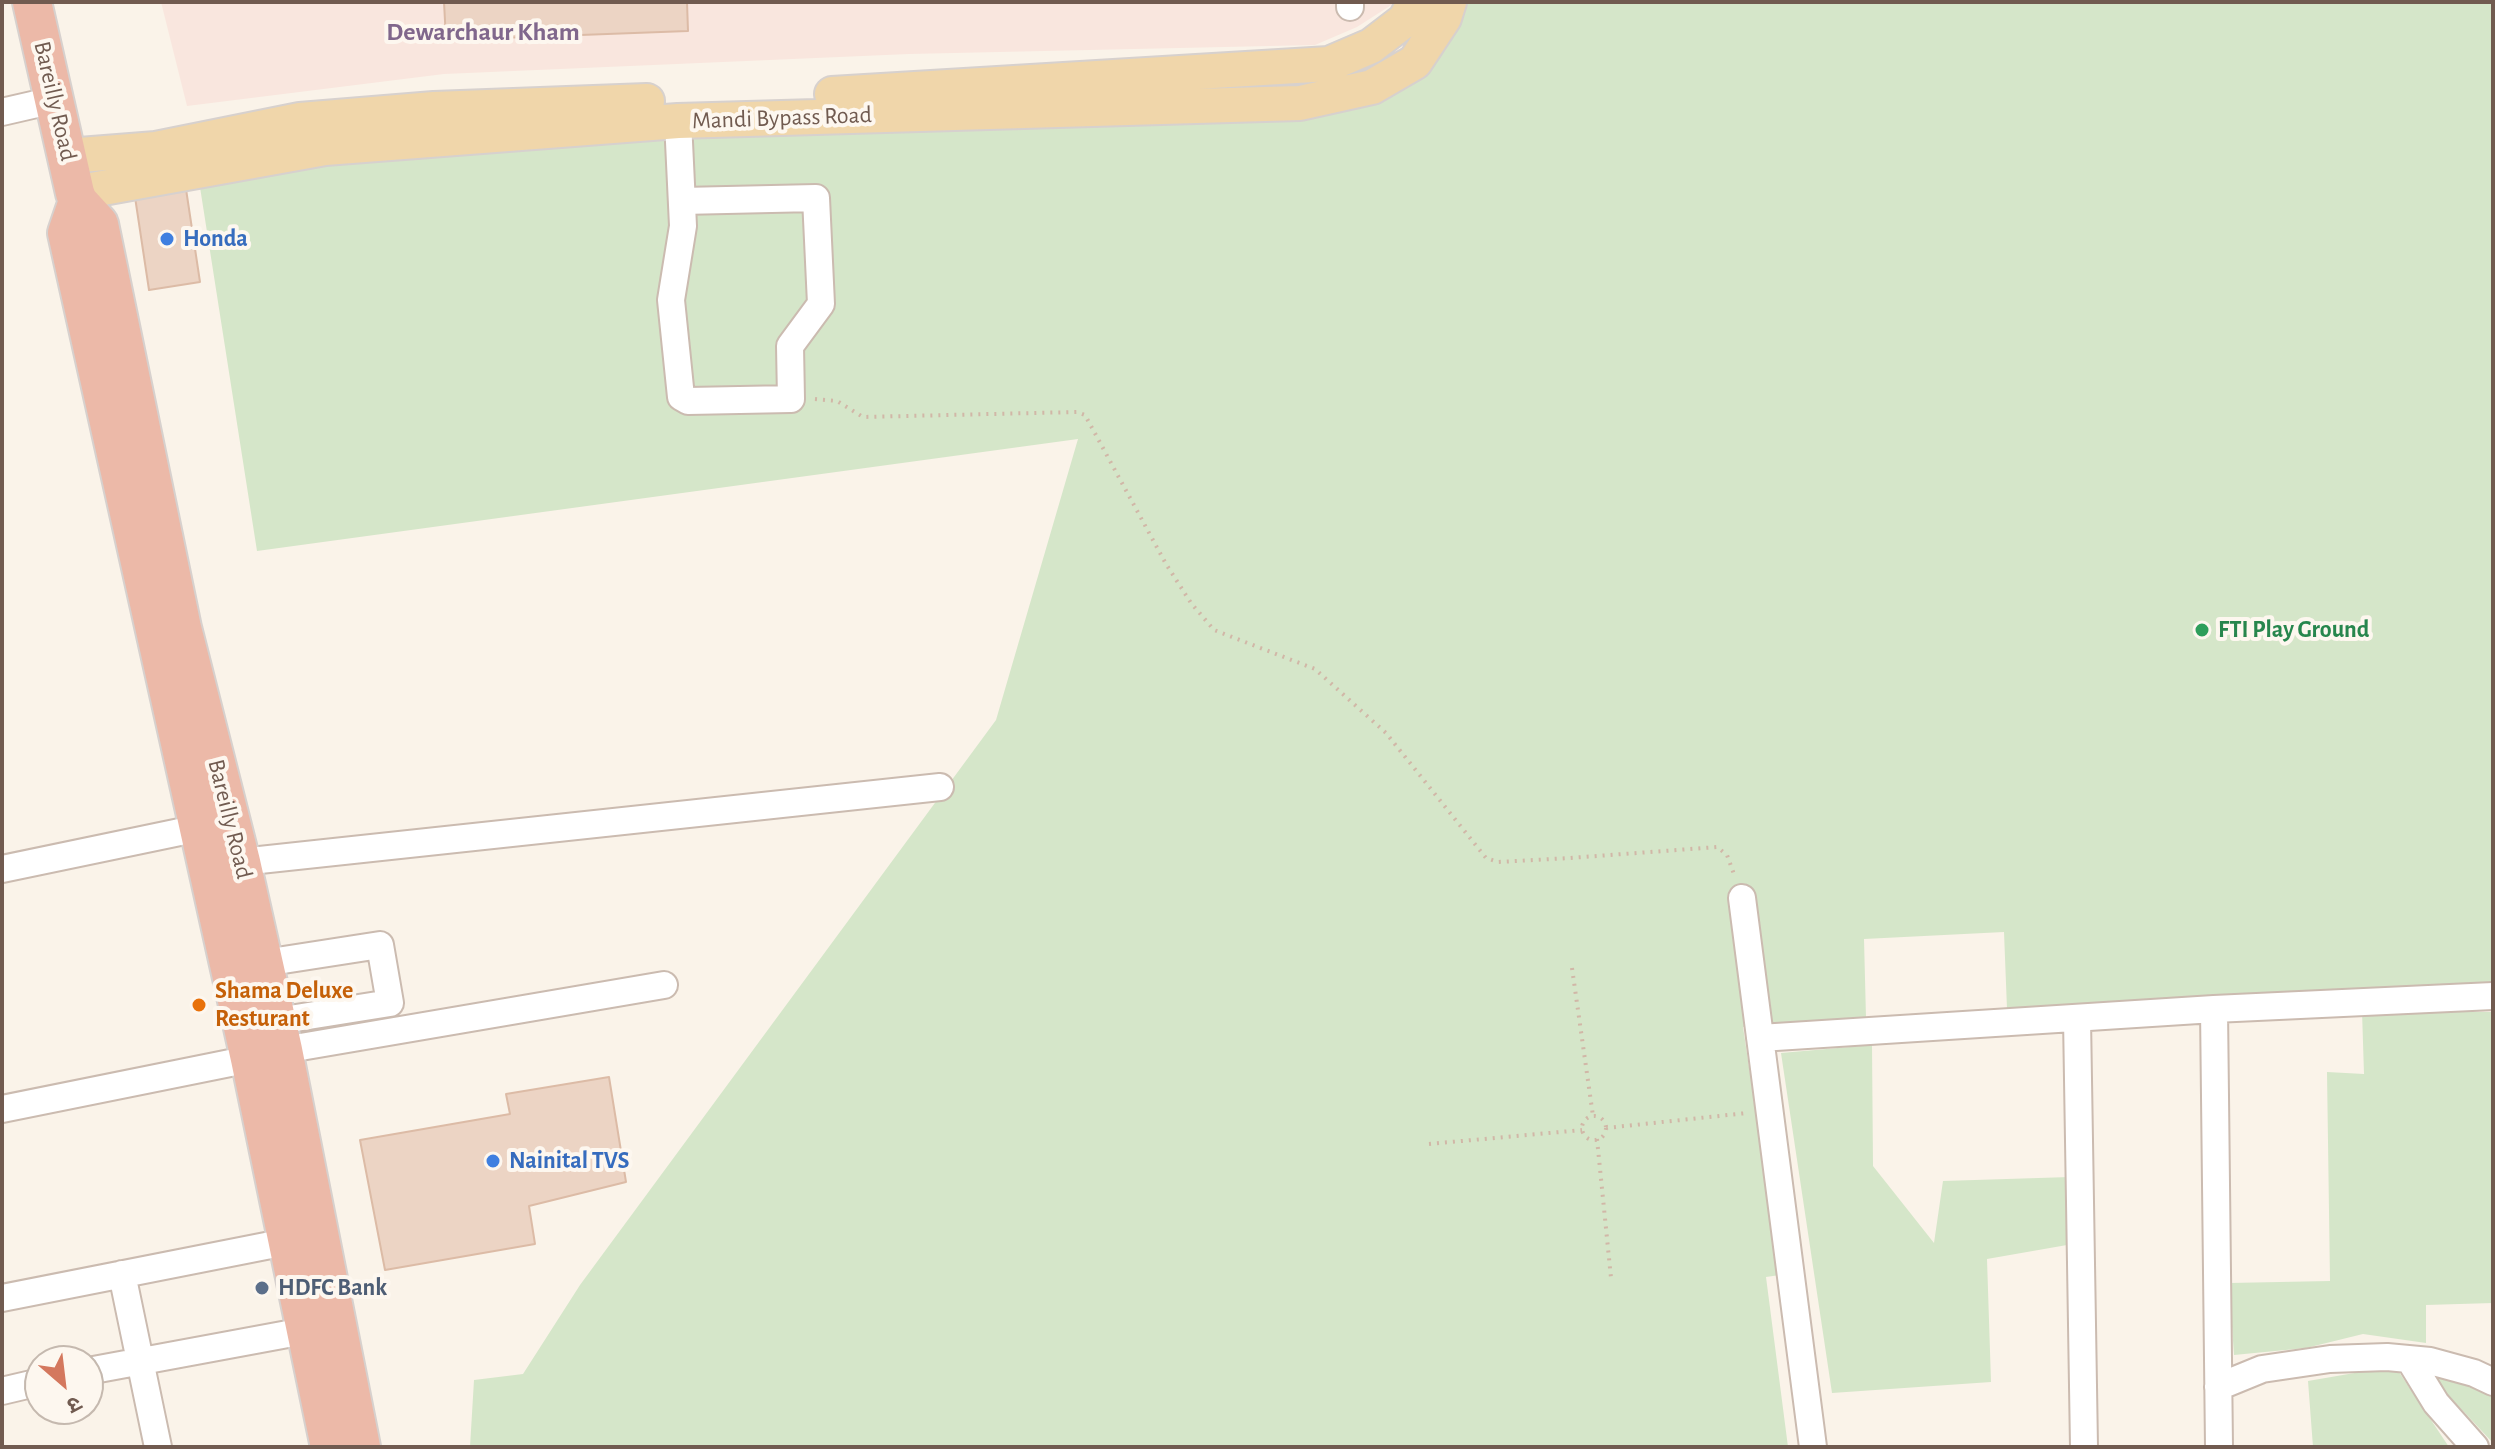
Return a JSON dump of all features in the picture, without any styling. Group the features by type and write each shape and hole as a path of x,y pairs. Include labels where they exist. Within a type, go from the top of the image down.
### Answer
{"highway":[{"name":"Bareilly Road","path":"32,2 73,183 99,224 182,628 264,963 286,1242 321,1328 361,1447"},
{"name":"Bareilly Road","path":"73,183 67,233 199,828 270,1043 321,1328 330,1447"}],"main road":[{"name":"Mandi Bypass Road","path":"73,183 156,149 300,120 434,109 835,94 1329,64 1371,46 1405,20 1415,2"},
{"name":"Mandi Bypass Road","path":"73,183 325,148 678,121 1300,103 1372,87 1415,62 1444,18 1449,2"}],"street":[{"path":"2,112 54,100"},
{"path":"678,121 683,226 671,300 681,397 688,401 793,397 790,346 821,304 816,198 682,201"},
{"path":"241,862 940,787"},
{"path":"2,869 199,828"},
{"path":"1742,898 1813,1447"},
{"path":"2,1109 270,1043 390,1003 380,945 264,963"},
{"path":"270,1043 664,985"},
{"path":"1760,1038 2214,1009 2493,996"},
{"path":"2214,1009 2219,1447"},
{"path":"2077,1018 2084,1447"},
{"path":"2,1298 286,1242"},
{"path":"122,1274 158,1447"},
{"path":"104,1368 321,1328"},
{"path":"2218,1387 2262,1369 2330,1359 2409,1359 2474,1373 2493,1382"},
{"path":"2409,1359 2436,1403 2475,1447"},
{"path":"2,1391 24,1386"}],"path":[{"path":"793,397 837,401 863,417 1077,412 1085,415 1166,564 1191,603 1214,630 1315,669 1386,733 1486,858 1498,862 1717,847 1727,855 1742,898"},
{"path":"1572,968 1593,1116"},
{"path":"1611,1278 1597,1139 1606,1128 1769,1111"},
{"path":"1582,1130 1585,1119 1593,1116 1601,1118 1606,1128"},
{"path":"1582,1130 1589,1139 1597,1139"},
{"path":"1429,1144 1582,1130"}],"shaded area":[{"path":"161,2 1396,2 1357,27 1315,45 909,54 444,74 187,106"}],"green space":[{"path":"1459,2 2493,2 2493,984 2007,1009 2004,932 1864,939 1866,1018 1743,1027 1780,1275 1766,1277 1788,1447 470,1447 474,1380 523,1374 580,1285 996,720 1078,439 257,551 197,168 552,141 1346,106"},
{"path":"2362,1011 2493,1012 2493,1303 2426,1305 2426,1343 2363,1334 2306,1348 2234,1355 2229,1283 2330,1281 2327,1072 2364,1074"},
{"path":"1872,1045 1873,1166 1934,1243 1943,1181 2070,1177 2067,1245 1987,1259 1991,1382 1832,1393 1781,1053"},
{"path":"2395,1366 2449,1447 2313,1447 2308,1381"},
{"path":"2422,1367 2493,1394 2493,1443"}],"building":[{"path":"444,2 687,2 688,31 446,40"},
{"name":"Honda","path":"186,189 200,282 149,290 135,197"},
{"name":"Nainital TVS","path":"609,1077 626,1182 529,1206 535,1244 385,1270 360,1140 510,1114 506,1094"}],"place":[{"name":"Honda","path":"167,239"},
{"name":"FTI Play Ground","path":"2202,630"},
{"name":"Shama Deluxe Resturant","path":"199,1005"},
{"name":"Nainital TVS","path":"493,1161"},
{"name":"HDFC Bank","path":"262,1288"}],"district":[{"name":"Dewarchaur Kham","path":"483,32"}]}
